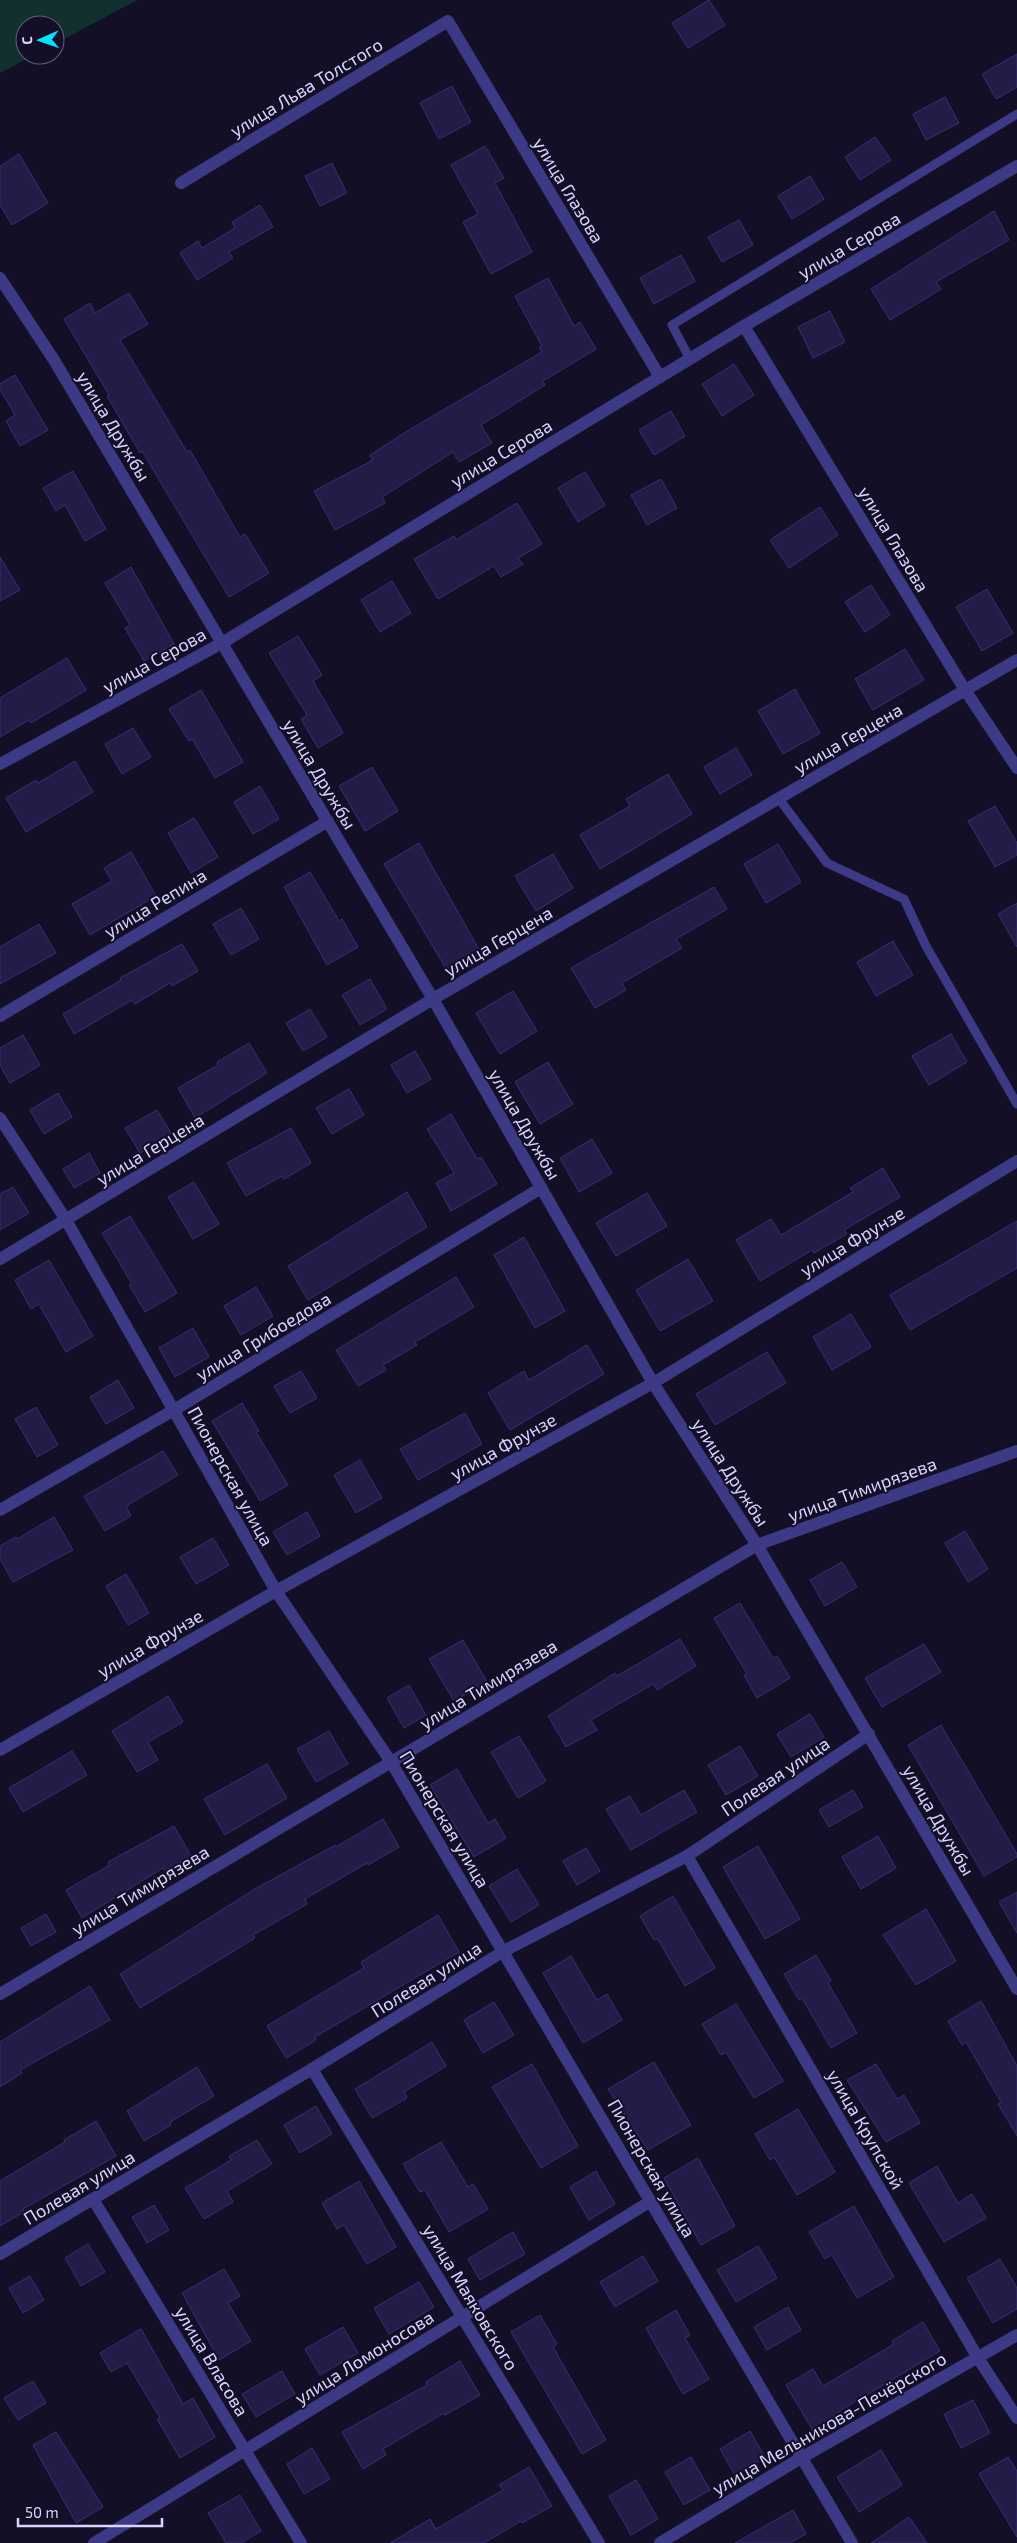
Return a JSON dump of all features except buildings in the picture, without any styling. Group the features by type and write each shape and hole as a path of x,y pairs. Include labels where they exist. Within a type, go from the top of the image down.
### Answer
{"street":[{"name":"улица Льва Толстого","path":"181,183 448,21"},
{"name":"улица Глазова","path":"448,21 660,377"},
{"name":"улица Серова","path":"0,764 222,643 744,326 1017,166"},
{"name":"улица Дружбы","path":"0,278 54,360 433,999 653,1383 757,1545 1017,1989"},
{"name":"улица Глазова","path":"744,326 966,690 1017,768"},
{"name":"улица Герцена","path":"0,1259 433,999 1017,660"},
{"name":"улица Репина","path":"0,1016 328,821"},
{"name":"Пионерская улица","path":"0,1118 66,1220 276,1591 391,1762 852,2543"},
{"name":"улица Фрунзе","path":"0,1750 276,1591 653,1383 1017,1161"},
{"name":"улица Грибоедова","path":"0,1510 174,1410 541,1188"},
{"name":"улица Тимирязева","path":"0,1994 757,1545 1017,1451"},
{"name":"Полевая улица","path":"0,2254 312,2069 504,1951 687,1856 869,1734"},
{"name":"улица Крупской","path":"687,1856 978,2358 1017,2418"},
{"name":"улица Маяковского","path":"312,2069 599,2543"},
{"name":"улица Власова","path":"93,2199 301,2543"},
{"name":"улица Ломоносова","path":"94,2543 651,2201"},
{"name":"улица Мельникова-Печёрского","path":"660,2543 801,2458 1017,2335"}],"lane":[{"path":"690,359 672,324 1017,114"},
{"path":"779,799 827,863 904,900 926,946 1017,1104"}],"green space":[{"path":"0,0 137,0 65,39 65,15 15,15 15,65 0,73"}]}
